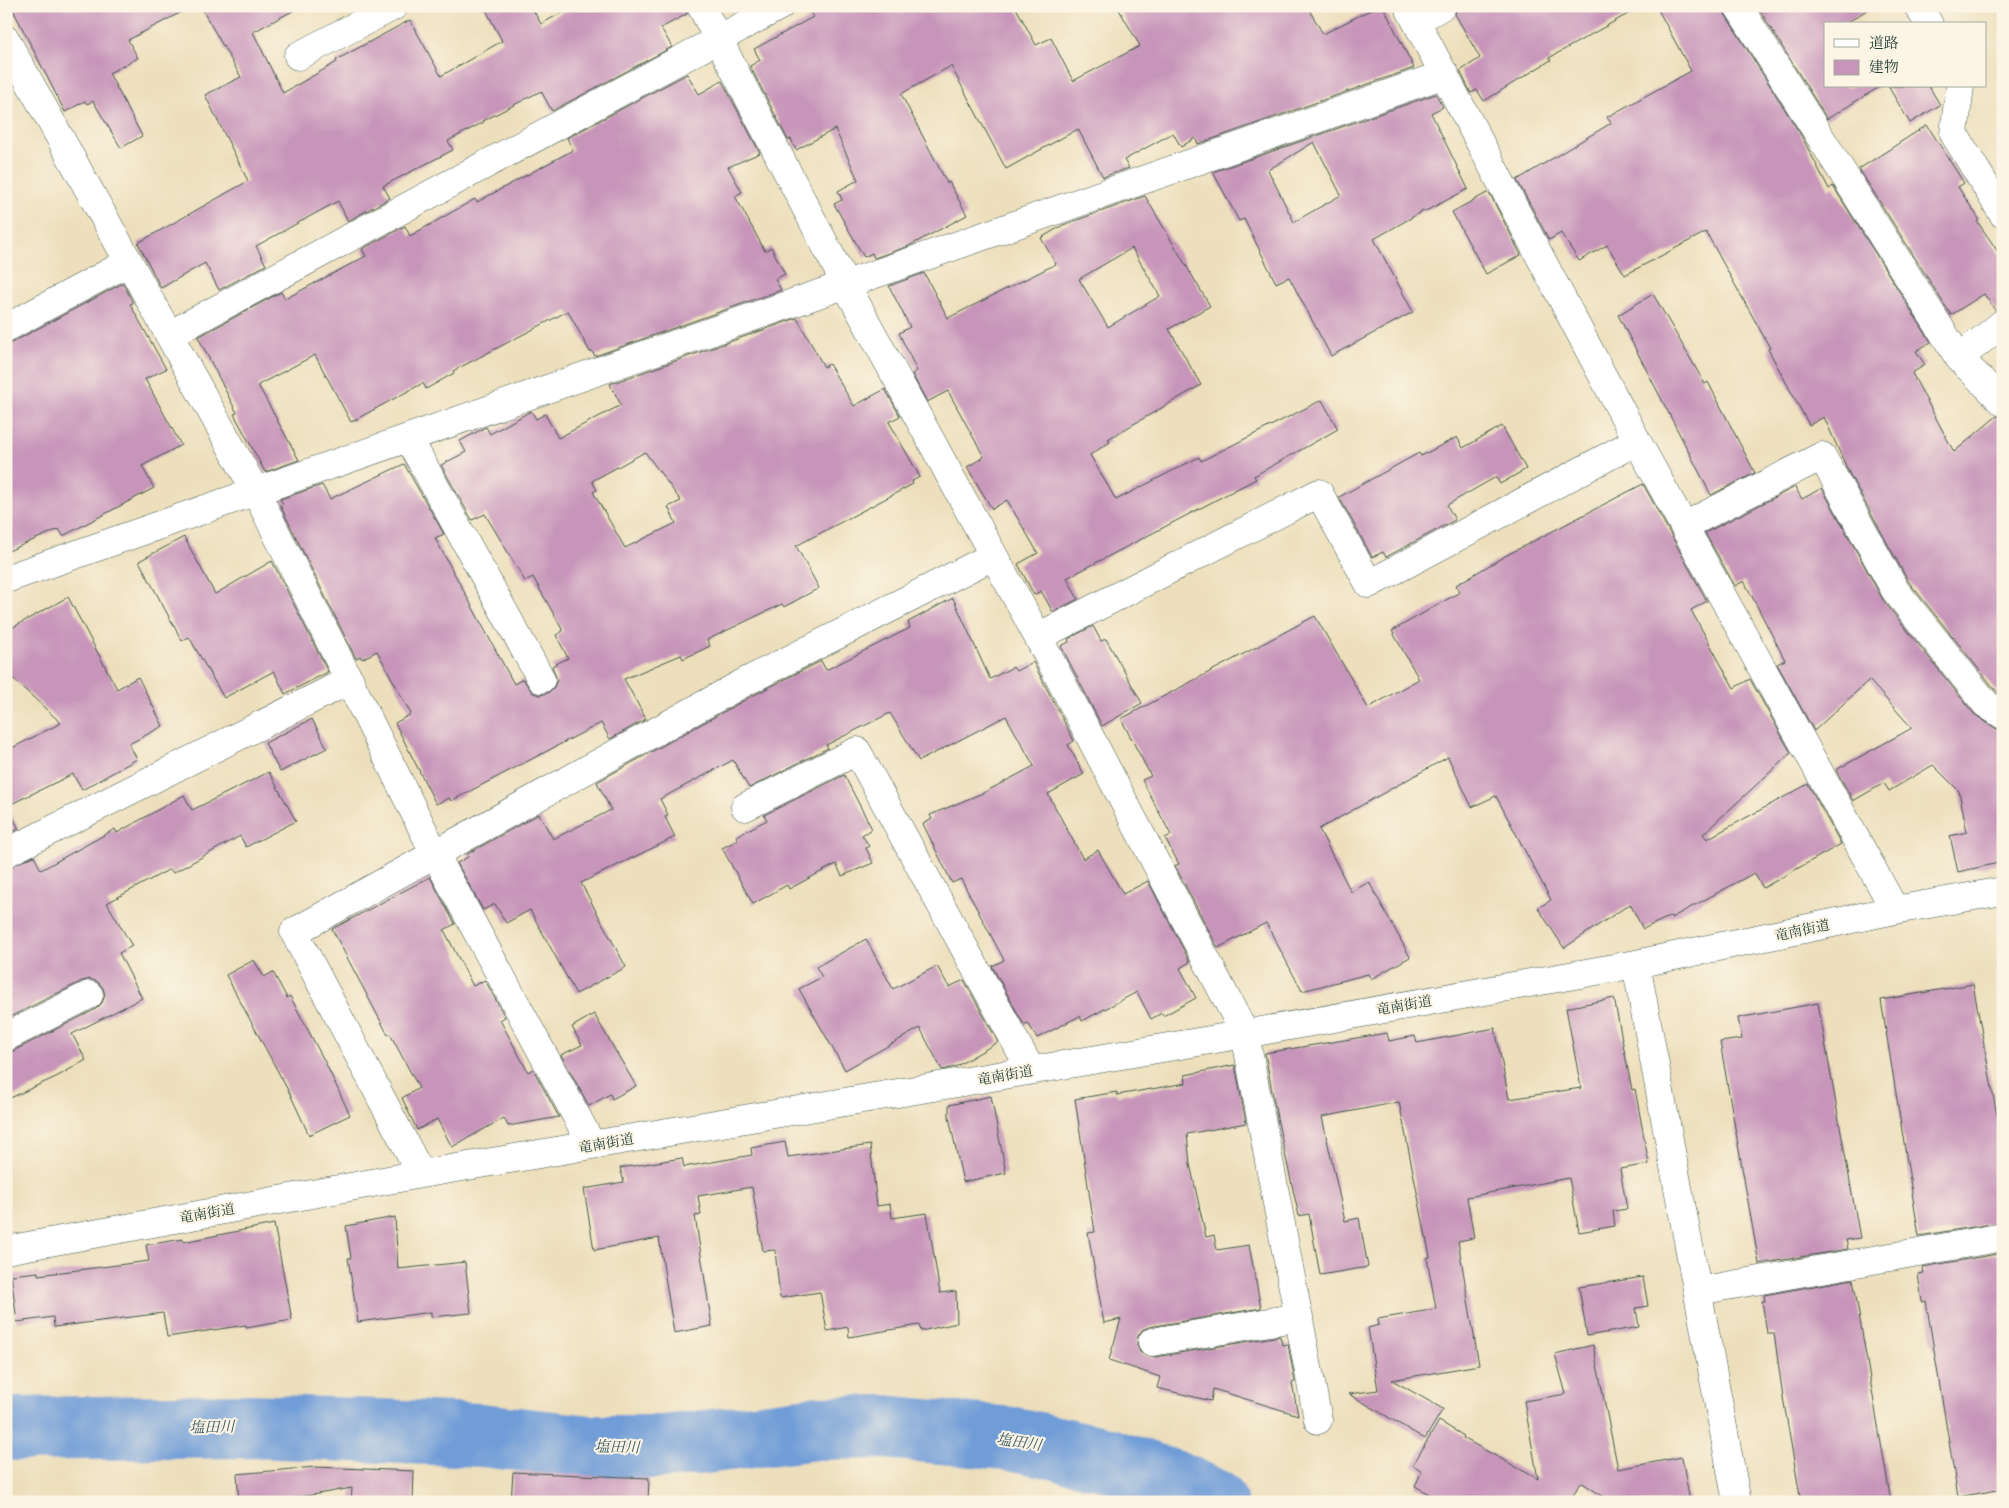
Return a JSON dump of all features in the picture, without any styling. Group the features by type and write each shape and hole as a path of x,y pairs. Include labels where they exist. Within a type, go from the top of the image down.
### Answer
{"street":[{"path":"298,56 394,6"},
{"path":"701,6 846,285 1038,637 1245,1034 1318,1420"},
{"path":"169,335 780,6"},
{"path":"1442,6 1412,14 1638,441 1895,910"},
{"path":"1738,6 1959,358 2003,402"},
{"path":"1918,6 1928,22"},
{"path":"6,40 256,492 435,854 592,1145"},
{"path":"6,579 1445,74"},
{"path":"1960,88 1954,134 2003,214"},
{"path":"6,328 129,262"},
{"path":"1959,358 2003,323"},
{"path":"409,439 541,679"},
{"path":"1038,637 1319,493 1369,584 1638,441"},
{"path":"1684,526 1822,456 1895,590 1986,704 2003,715"},
{"path":"421,1174 294,932 745,682 993,556"},
{"path":"6,853 350,680"},
{"path":"746,807 857,751 1031,1070"},
{"name":"竜南街道","path":"6,1250 421,1174 1245,1034 1636,964 1895,910 2003,891"},
{"path":"1636,964 1737,1502"},
{"path":"6,1037 89,995"},
{"path":"1698,1291 2003,1237"},
{"path":"1152,1342 1299,1317"}],"building":[{"path":"11,6 193,6 128,40 138,58 109,73 142,136 121,148 93,101 87,104 85,101 65,112"},
{"path":"200,6 302,6 253,32 283,93 337,62 336,60 410,20 441,76 502,41 484,6 531,6 541,24 574,6 686,6 687,14 661,28 672,47 552,111 541,91 483,121 448,141 453,150 383,186 390,198 348,221 338,201 256,246 266,265 219,290 205,263 161,288 138,243 248,181 205,95 241,77"},
{"path":"807,6 1015,6 1036,45 1051,38 1073,81 1140,46 1117,6 1307,6 1323,34 1378,6 1383,6 1414,68 1198,144 1195,138 1181,147 1173,133 1124,160 1129,168 1103,177 1078,129 1006,169 951,66 901,94 947,183 949,182 967,215 909,246 874,258 872,253 864,257 834,204 842,200 838,191 858,180 835,129 796,150 791,139 788,140 750,66 760,60 754,49 813,17"},
{"path":"1458,6 1642,6 1549,58 1551,60 1484,101 1477,90 1471,93 1460,71 1480,58 1455,14"},
{"path":"1656,6 1722,6 1725,14 1801,135 1829,189 1833,186 1931,342 1916,351 1925,365 1912,373 1954,452 1997,416 2003,417 2003,696 1997,692 1908,581 1849,473 1824,417 1809,425 1768,349 1770,348 1706,232 1625,275 1607,245 1579,261 1561,233 1549,240 1517,180 1611,123 1607,117 1691,71"},
{"path":"1757,6 1873,6 1848,22 1824,22 1824,88 1878,88 1827,119"},
{"path":"687,74 699,94 722,81 760,153 728,167 742,192 735,196 765,251 771,247 785,274 775,279 781,290 595,356 592,351 590,352 568,311 453,371 454,373 426,389 423,383 351,422 315,355 258,385 299,460 265,472 234,414 237,413 198,337 281,292 285,299 366,256 362,249 405,226 410,236 475,199 477,202 573,150 567,138"},
{"path":"1889,88 1930,88 1940,105 1910,123"},
{"path":"1436,94 1443,107 1431,113 1468,189 1423,211 1374,239 1413,312 1331,356 1289,277 1276,283 1244,219 1239,221 1213,172","holes":["1314,142 1341,195 1294,222 1268,170"]},
{"path":"1927,125 1964,183 1958,187 1979,219 1977,221 2003,259 2003,308 1995,310 1984,294 1951,315 1859,169"},
{"path":"1487,193 1490,194 1521,255 1486,274 1452,212"},
{"path":"1145,196 1210,306 1169,329 1201,385 1108,439 1110,442 1090,455 1116,500 1199,457 1201,461 1322,400 1338,429 1254,476 1256,479 1067,578 1078,599 1053,612 1041,591 1034,595 1018,564 1038,553 1007,500 992,509 967,467 984,457 948,391 927,402 912,374 917,371 899,333 910,327 889,286 924,273 948,318 1056,264 1041,238 1063,225","holes":["1132,248 1160,296 1108,327 1079,279"]},
{"path":"123,283 133,303 130,304 166,369 145,379 181,445 142,466 154,488 63,536 59,529 6,552 6,344"},
{"path":"1653,294 1705,384 1708,382 1755,473 1711,495 1618,315"},
{"path":"797,318 824,367 829,364 854,406 885,389 900,416 889,422 920,477 912,481 913,484 796,546 819,588 784,607 782,604 707,640 710,646 683,659 681,655 624,679 646,719 610,739 601,723 451,801 449,798 436,804 395,723 411,714 377,651 362,659 360,656 356,659 280,505 283,504 280,499 322,485 330,499 404,464 444,534 435,538 514,684 523,679 533,693 540,695 548,693 554,687 557,680 552,666 568,658 556,635 563,631 533,577 525,581 485,514 472,520 441,465 466,452 460,441 486,427 490,434 531,411 536,419 545,414 558,438 621,405 610,384","holes":["645,452 681,501 668,507 676,523 625,548 593,492 597,490 592,481"]},
{"path":"1502,426 1526,469 1500,484 1496,477 1447,505 1455,520 1386,557 1383,552 1372,557 1339,497 1419,453 1421,456 1457,437 1463,448"},
{"path":"1643,484 1707,601 1691,610 1734,688 1750,679 1791,753 1703,834 1707,839 1808,784 1841,844 1763,888 1754,873 1671,918 1671,916 1643,929 1630,904 1564,948 1538,908 1551,900 1496,796 1472,807 1448,757 1319,829 1351,892 1369,882 1410,957 1371,979 1368,974 1302,991 1266,923 1218,948 1175,866 1179,864 1165,838 1171,835 1142,780 1151,776 1121,719 1315,616 1368,708 1419,679 1392,631 1460,592 1456,585 1505,556"},
{"path":"1795,487 1802,499 1822,488 1883,600 1974,714 2003,731 2003,862 1958,872 1950,836 1967,832 1959,791 1933,765 1889,791 1884,783 1853,801 1836,770 1912,728 1869,680 1814,731 1777,664 1785,660 1744,581 1735,586 1705,533"},
{"path":"184,537 215,594 272,561 328,672 285,694 274,671 224,698 189,637 182,641 139,561"},
{"path":"68,597 117,689 138,677 163,726 129,744 137,759 82,790 73,774 7,806 19,829 6,835 6,751 61,723 6,672 6,631"},
{"path":"953,598 990,679 1013,667 1016,671 1033,662 1074,741 1068,745 1084,774 1048,794 1083,859 1098,850 1123,894 1148,881 1190,962 1180,968 1196,998 1163,1016 1162,1013 1151,1019 1137,992 1082,1021 1080,1016 1037,1038 1028,1023 1024,1025 992,966 1004,960 961,879 952,883 923,824 932,819 930,815 985,792 1034,766 1006,716 919,761 890,713 826,745 828,748 749,788 733,760 660,799 668,815 665,817 675,837 581,883 626,967 576,994 530,910 506,923 495,904 483,910 457,863 468,857 467,854 539,814 553,839 611,810 597,782 752,696 821,661 826,670 910,628 908,622"},
{"path":"1093,626 1101,641 1106,639 1142,703 1102,726 1061,646 1069,642 1068,639"},
{"path":"312,719 327,748 280,772 265,743"},
{"path":"269,772 296,821 246,847 240,836 173,873 170,869 107,903 132,946 119,953 142,998 72,1034 86,1060 58,1076 6,1100 6,1052 13,1051 96,1009 102,1003 105,995 103,988 98,982 90,979 82,981 6,1019 6,868 34,856 41,870 115,829 117,833 184,795 192,810"},
{"path":"844,775 872,829 862,835 869,846 866,848 873,863 842,876 836,864 789,889 787,885 753,904 722,848 738,840 736,836 767,820 764,815"},
{"path":"430,877 455,924 444,930 473,986 485,980 505,1017 500,1020 528,1072 533,1069 559,1117 508,1126 504,1118 452,1147 437,1119 417,1130 402,1098 419,1088 390,1034 388,1035 332,929"},
{"path":"866,939 893,989 937,966 949,987 964,980 998,1042 955,1067 942,1070 920,1028 845,1070 799,989 822,977 816,967"},
{"path":"254,960 264,977 273,972 287,998 290,996 326,1064 350,1115 309,1135 290,1094 226,975"},
{"path":"1973,984 2003,1149 2003,1222 1919,1236 1881,1000"},
{"path":"1614,998 1632,1090 1635,1089 1649,1164 1620,1169 1627,1209 1613,1211 1615,1226 1579,1232 1569,1178 1467,1197 1474,1238 1458,1241 1479,1365 1392,1380 1443,1409 1425,1439 1349,1394 1378,1390 1368,1328 1379,1325 1378,1319 1436,1309 1427,1258 1430,1257 1399,1102 1322,1117 1345,1221 1359,1218 1368,1267 1320,1275 1309,1214 1299,1216 1277,1118 1265,1053 1387,1033 1389,1041 1415,1036 1417,1043 1495,1028 1509,1099 1581,1088 1566,1008"},
{"path":"1818,1003 1860,1238 1846,1240 1848,1249 1759,1264 1720,1042 1742,1039 1738,1018"},
{"path":"594,1014 636,1086 612,1099 610,1094 589,1106 561,1055 582,1045 572,1027"},
{"path":"1235,1065 1246,1123 1187,1134 1190,1164 1206,1237 1214,1235 1217,1250 1249,1245 1261,1308 1149,1327 1142,1330 1138,1336 1137,1345 1140,1352 1146,1356 1155,1357 1280,1336 1282,1345 1288,1344 1295,1382 1292,1383 1298,1415 1213,1389 1211,1401 1157,1388 1160,1377 1109,1360 1121,1319 1104,1323 1088,1233 1095,1232 1075,1099 1117,1092 1117,1095 1186,1083 1185,1075"},
{"path":"991,1096 1006,1173 963,1182 949,1117 949,1105"},
{"path":"785,1142 788,1157 870,1145 877,1206 890,1204 892,1218 927,1213 940,1293 956,1291 957,1323 921,1331 919,1325 849,1337 848,1327 827,1331 820,1292 780,1298 775,1250 763,1251 752,1187 698,1196 701,1215 695,1216 712,1326 674,1333 659,1238 594,1250 584,1189 624,1182 620,1168 682,1158 684,1167 752,1155 751,1148"},
{"path":"395,1217 398,1269 465,1262 471,1313 431,1317 431,1312 358,1322 348,1258 351,1258 346,1226"},
{"path":"274,1224 292,1320 246,1328 246,1325 167,1337 163,1313 54,1327 53,1317 17,1322 11,1275 38,1272 38,1275 149,1261 146,1245 183,1239 183,1242"},
{"path":"2003,1253 2003,1489 1958,1497 1926,1301 1922,1302 1918,1274 1924,1273 1923,1267"},
{"path":"1643,1277 1648,1306 1636,1308 1639,1327 1587,1336 1579,1287"},
{"path":"1853,1279 1891,1502 1801,1502 1774,1333 1767,1333 1762,1301 1765,1301 1764,1295"},
{"path":"1593,1345 1618,1469 1682,1457 1690,1502 1612,1502 1581,1482 1571,1498 1578,1502 1443,1502 1415,1486 1422,1471 1413,1465 1439,1421 1464,1436 1463,1438 1538,1479 1524,1401 1566,1394 1555,1354"},
{"path":"315,1467 414,1471 413,1502 351,1502 352,1488 294,1498 294,1502 239,1502 237,1474"},
{"path":"513,1472 649,1478 648,1502 511,1502"}],"waterway":[{"name":"塩田川","path":"6,1429 252,1426 481,1435 591,1447 665,1447 817,1428 884,1427 1015,1439 1103,1458 1184,1486 1215,1502"}]}
